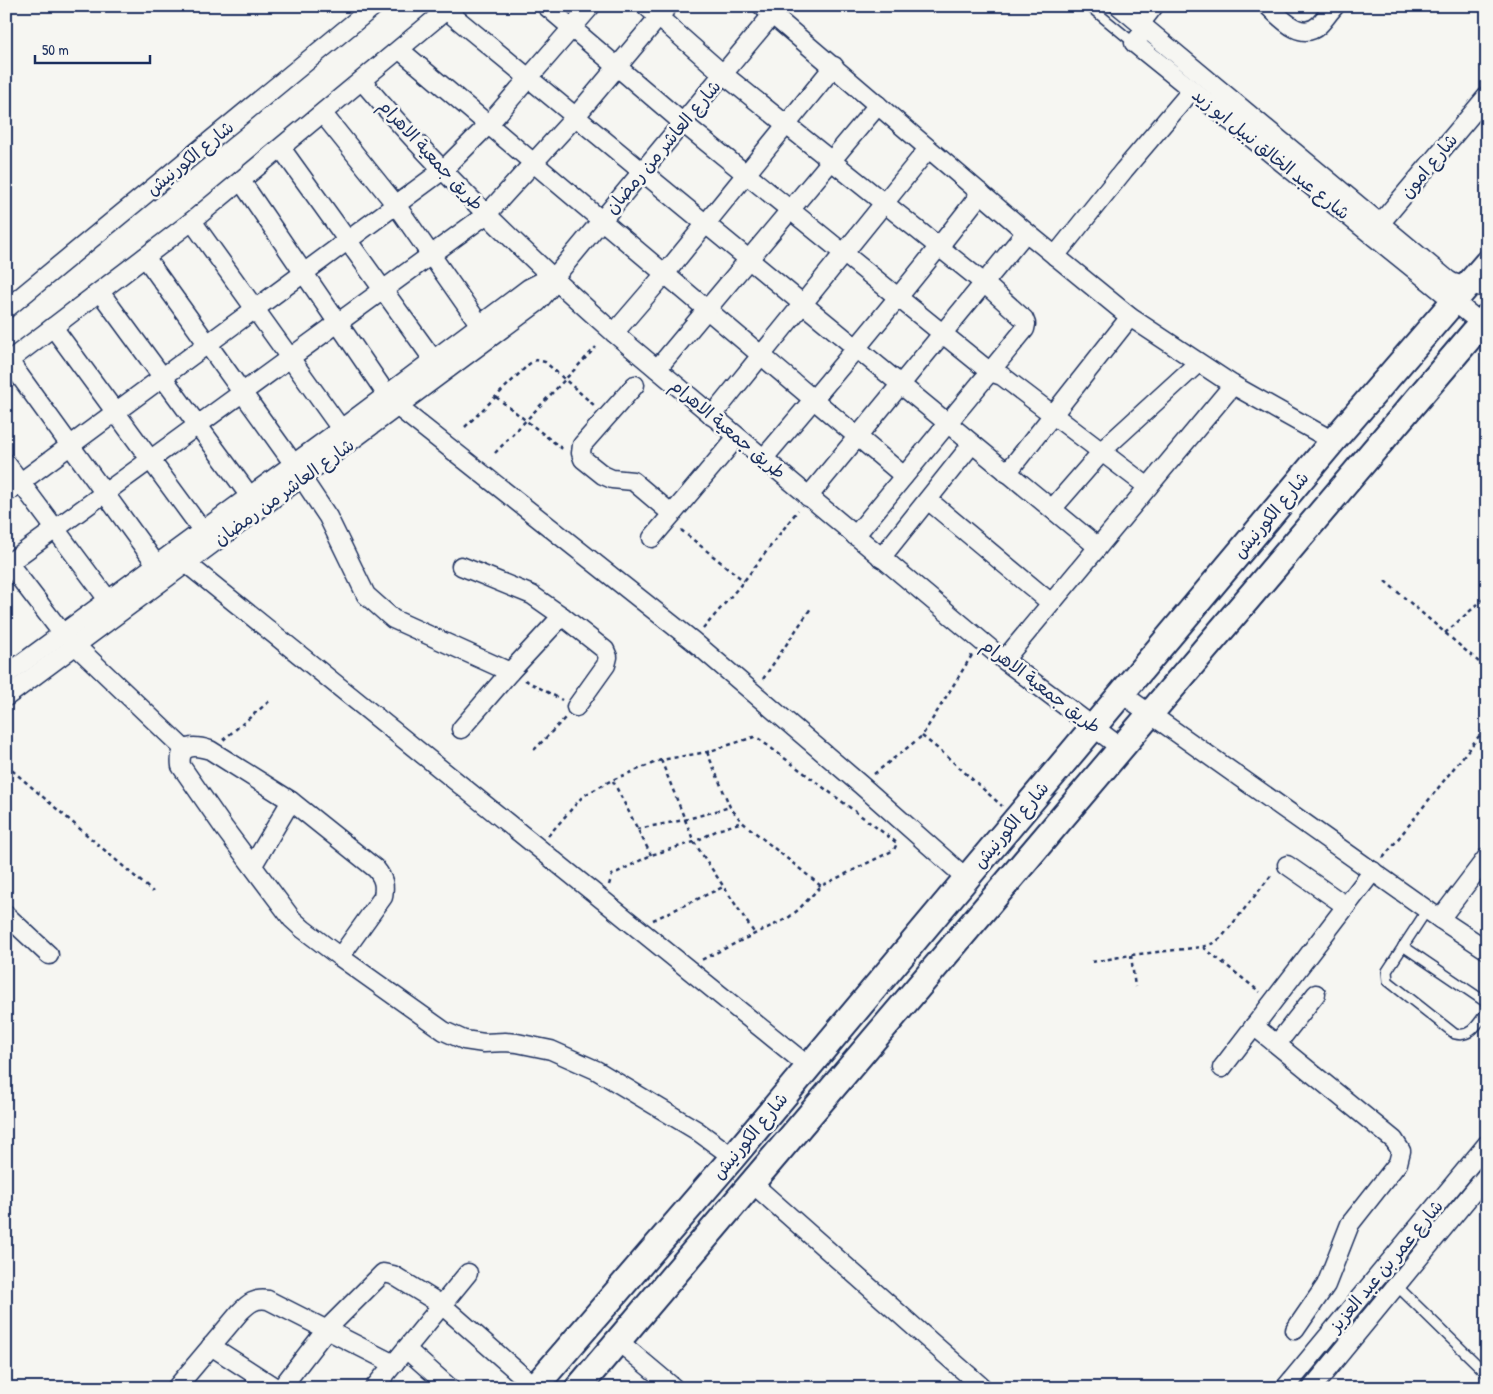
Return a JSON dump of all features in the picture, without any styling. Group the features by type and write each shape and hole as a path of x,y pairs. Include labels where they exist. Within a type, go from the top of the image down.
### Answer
{"main road":[{"name":"شارع الكورنيش","path":"535,1387 733,1157 1333,441 1469,292 1487,262"},
{"name":"شارع الكورنيش","path":"578,1388 753,1184 1120,747 1485,323"},
{"path":"733,1157 753,1184"},
{"path":"703,1192 727,1213"}],"street":[{"name":"شارع الكورنيش","path":"6,309 374,6"},
{"path":"546,6 683,123 990,372 1002,376 1148,487"},
{"path":"13,487 443,170 488,125 591,6"},
{"name":"شارع عبد الخالق نبيل ابو زيد","path":"1119,6 1244,122 1375,229 1453,284 1469,292"},
{"path":"1134,43 1154,6"},
{"path":"1268,6 1292,27 1304,31 1319,25 1334,6"},
{"path":"156,564 7,362 192,220 323,114 448,8 705,225 1098,547"},
{"path":"772,9 878,106 1026,232 1130,317 1233,385 1333,441"},
{"name":"شارع العاشر من رمضان","path":"6,697 302,478 392,401 439,367 538,302 550,288 553,279 723,74 772,9"},
{"path":"62,633 7,563 486,214 534,164 576,116 617,67 658,10 723,74 984,283 1021,316 1026,324 1025,329 855,536"},
{"name":"شارع عبد الخالق نبيل ابو زيد","path":"1134,43 1192,90 1244,122"},
{"path":"400,50 904,476"},
{"path":"614,333 664,275 834,66"},
{"name":"طريق جمعية الاهرام","path":"362,81 406,132 486,214 553,279 614,333 1004,660 1120,747"},
{"path":"1055,256 1124,170 1192,90"},
{"name":"شارع امون","path":"1375,229 1487,96"},
{"path":"657,369 878,106"},
{"path":"323,114 396,205 480,325"},
{"path":"281,148 439,367"},
{"path":"712,416 928,149"},
{"path":"240,181 392,401 693,641 966,878"},
{"path":"764,459 899,298 981,193"},
{"path":"192,220 341,429"},
{"path":"808,497 1026,232"},
{"path":"145,257 293,463"},
{"name":"شارع العاشر من رمضان","path":"439,367 480,325 529,288 545,280 553,279"},
{"path":"100,292 249,496"},
{"path":"1469,292 1485,323"},
{"path":"1008,473 1130,317"},
{"path":"53,328 202,530"},
{"path":"1052,510 1101,452 1198,362"},
{"path":"635,385 582,445 581,454 583,458 603,475 612,480 625,479 633,481 670,516"},
{"path":"1004,660 1233,385"},
{"name":"شارع العاشر من رمضان","path":"8,670 62,633 341,429 392,401"},
{"path":"652,538 737,437"},
{"path":"881,558 972,444"},
{"path":"6,463 13,487 55,529 119,614"},
{"path":"302,478 328,517 366,595 393,619 510,672"},
{"path":"928,500 1051,603"},
{"path":"186,563 808,1066"},
{"path":"461,566 532,595 605,650 608,657 606,665 576,707"},
{"path":"461,729 562,616"},
{"path":"75,645 185,750"},
{"path":"1122,694 1433,914 1487,950"},
{"path":"340,956 383,897 385,886 376,869 291,801 210,750 200,747 192,747 185,750 181,755 181,766 292,919 303,929 340,956 444,1031 464,1040 484,1043 517,1043 551,1050 604,1075 696,1130 733,1157"},
{"path":"252,865 291,801"},
{"path":"1433,914 1487,856"},
{"path":"1288,865 1346,906"},
{"path":"1222,1068 1373,871"},
{"path":"6,915 49,955"},
{"path":"1277,1044 1316,994"},
{"path":"1254,1026 1394,1140 1401,1151 1398,1163 1350,1224 1326,1285 1295,1330"},
{"name":"شارع عمر بن عبد العزيز","path":"1285,1388 1487,1144"},
{"name":"شارع عمر بن عبد العزيز","path":"1312,1388 1487,1175"},
{"path":"753,1184 983,1388"},
{"path":"1381,1272 1396,1285"},
{"path":"281,1388 326,1330 383,1273 393,1275 442,1306 535,1387"},
{"path":"374,1388 468,1273"},
{"path":"176,1388 245,1307 251,1302 260,1299 268,1300 394,1364"},
{"path":"618,1341 674,1388"},
{"path":"211,1346 276,1388"},
{"path":"406,1349 450,1388"}],"lane":[{"name":"شارع عبد الخالق نبيل ابو زيد","path":"1089,6 1134,43"},
{"path":"1433,914 1403,946 1387,971 1388,981 1455,1034 1466,1035 1471,1032 1487,1011"},
{"path":"1403,946 1487,1003"},
{"path":"1396,1285 1487,1374"}],"path":[{"path":"495,453 596,348"},
{"path":"465,427 529,364 536,360 544,362 607,416"},
{"path":"496,397 562,450 581,454"},
{"path":"693,641 744,581 808,497"},
{"path":"670,516 744,581"},
{"path":"1385,581 1487,669"},
{"path":"1445,633 1487,596"},
{"path":"753,693 811,608"},
{"path":"860,784 922,736 981,641"},
{"path":"510,672 576,707 534,750"},
{"path":"210,750 272,699"},
{"path":"1373,871 1487,726"},
{"path":"922,736 1016,819"},
{"path":"538,848 583,796 612,780 661,760 707,752 749,737 759,739 897,843 894,850 821,886 788,918 695,962"},
{"path":"707,752 730,808 742,822 821,886"},
{"path":"661,760 694,842 755,934"},
{"path":"6,765 153,892"},
{"path":"612,780 651,855"},
{"path":"637,829 684,820 730,808"},
{"path":"611,889 609,883 612,875 651,855 694,842 718,830 742,822"},
{"path":"1092,962 1131,955 1202,947 1218,941 1279,866 1288,865"},
{"path":"651,920 723,887"},
{"path":"1202,947 1273,1002"},
{"path":"1131,955 1135,987"}]}
